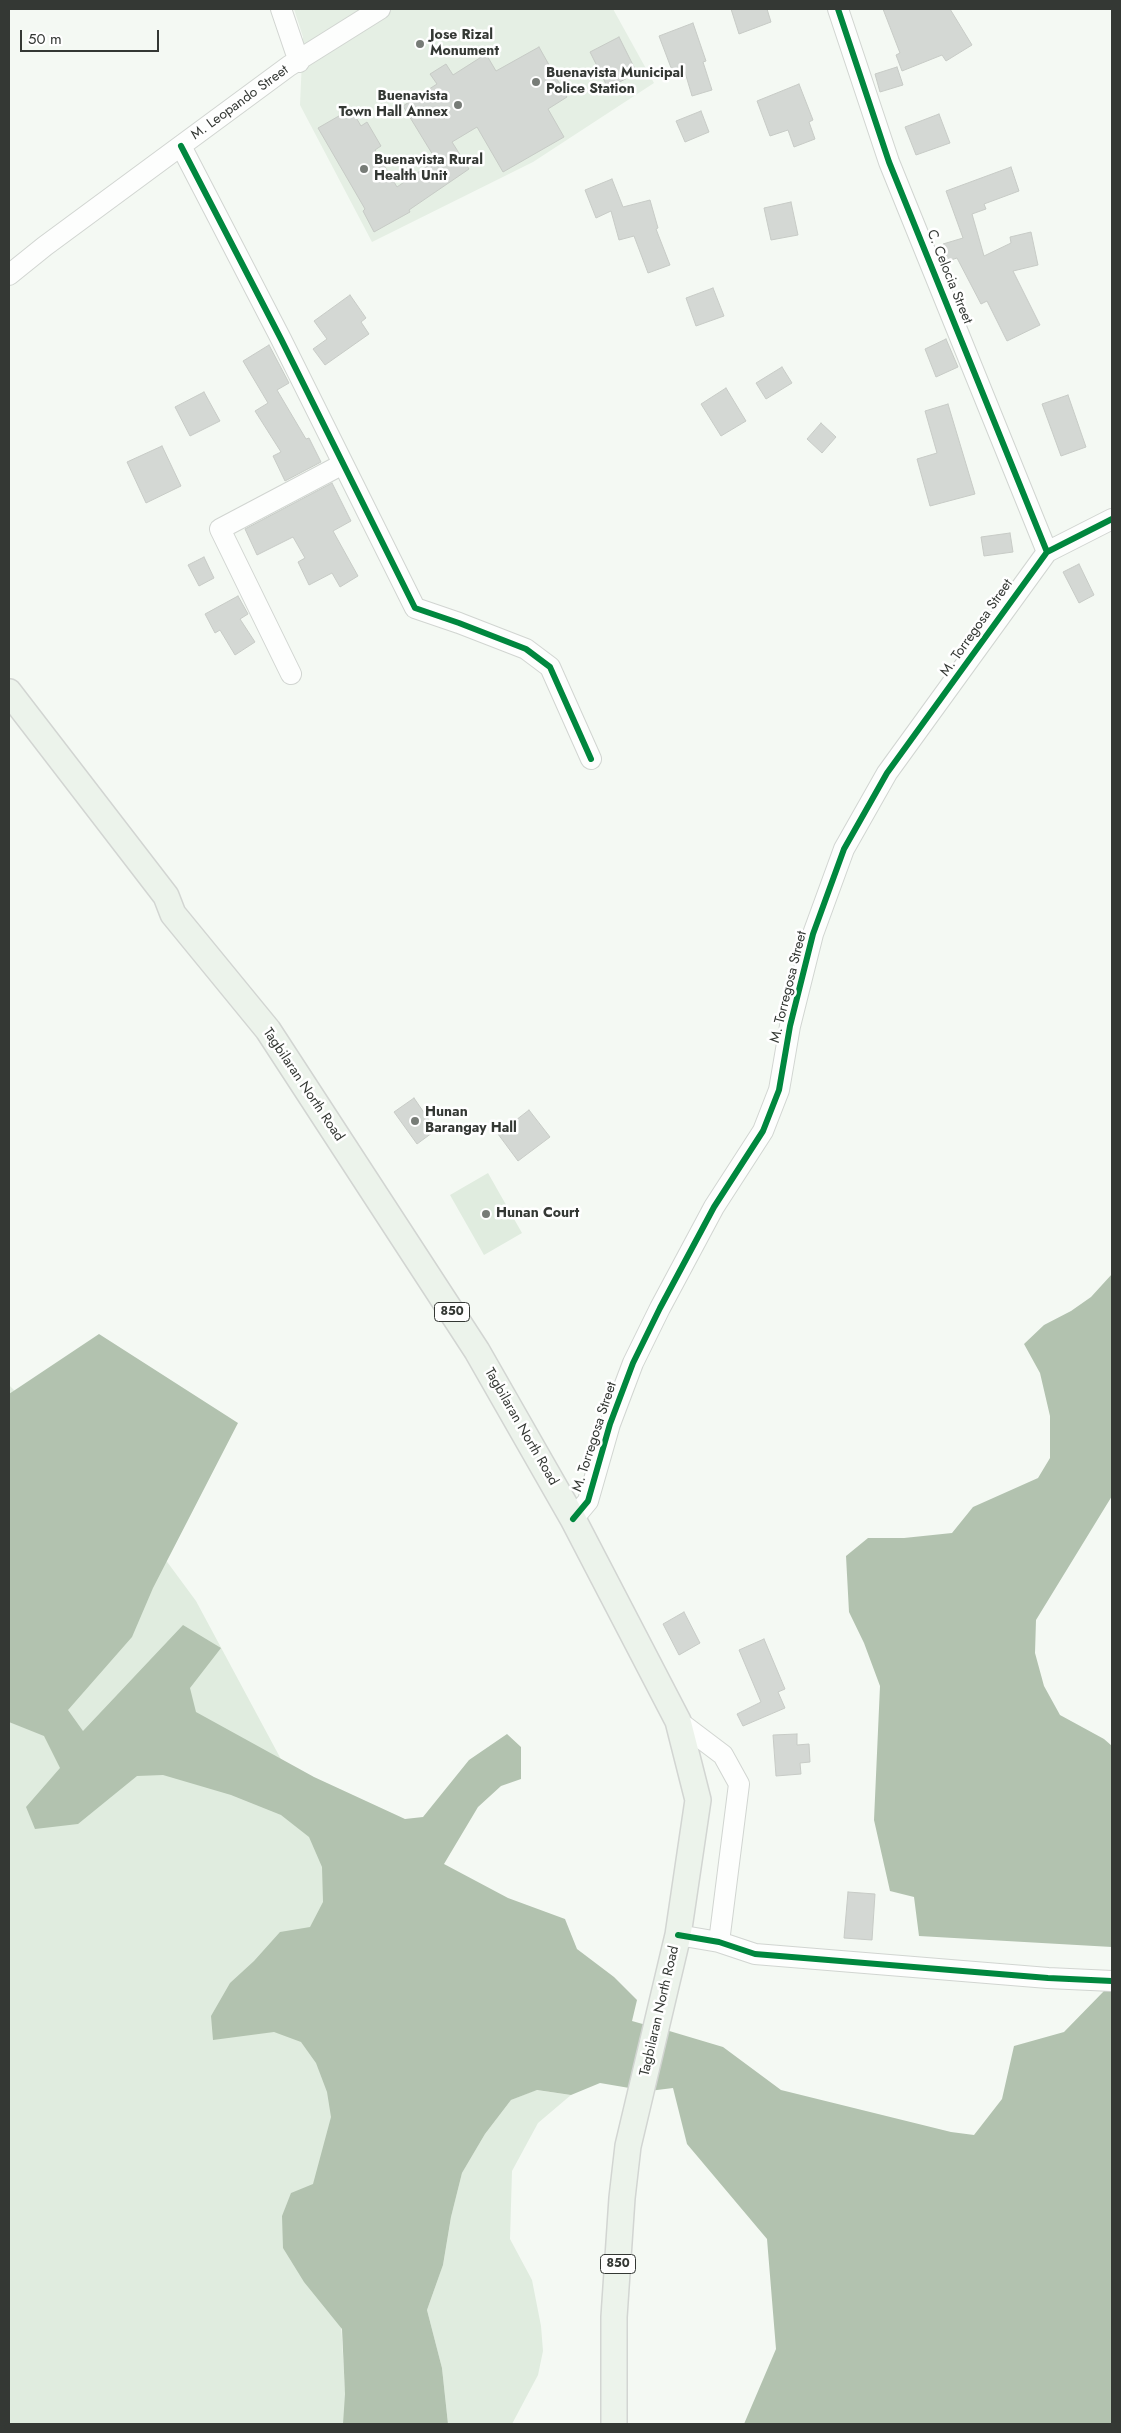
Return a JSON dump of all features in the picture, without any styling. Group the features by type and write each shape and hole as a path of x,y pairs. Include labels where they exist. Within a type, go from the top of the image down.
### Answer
{"main road":[{"name":"Tagbilaran North Road","path":"9,692 166,896 173,914 268,1030 477,1350 573,1519 678,1721 698,1800 678,1935 628,2146 622,2198 614,2317 614,2424"}],"street":[{"path":"282,9 299,62"},
{"name":"M. Leopando Street","path":"9,275 289,66 299,62 380,9"},
{"name":"C. Celocia Street","path":"838,9 889,162 1047,552"},
{"path":"181,146 282,339 415,608 459,623 526,650 550,668 591,759"},
{"path":"291,674 220,529 343,464"},
{"name":"M. Torregosa Street","path":"573,1519 588,1501 614,1415 634,1363 660,1308 714,1207 763,1131 779,1090 790,1026 813,934 844,849 887,773 1047,552 1112,519"},
{"path":"678,1721 723,1755 739,1784 719,1942"},
{"path":"678,1935 719,1942 755,1954 1048,1978 1112,1981"}],"shaded area":[{"path":"294,9 613,9 654,83 533,162 372,242 300,105 303,37"},
{"name":"Hunan Court","path":"488,1173 522,1233 484,1255 450,1195"},
{"path":"1112,1274 1112,1496 1036,1620 1035,1653 1044,1686 1060,1715 1104,1739 1112,1746 1112,1947 919,1936 914,1897 890,1891 874,1820 880,1686 864,1643 849,1612 846,1556 868,1538 904,1538 952,1533 973,1507 1038,1478 1050,1458 1050,1416 1040,1373 1024,1344 1044,1325 1071,1311 1091,1297"},
{"path":"99,1334 238,1423 153,1588 132,1637 68,1710 83,1731 183,1625 221,1648 190,1688 196,1712 314,1777 405,1819 423,1817 469,1760 507,1734 521,1747 521,1779 501,1786 478,1807 444,1864 508,1898 565,1919 577,1949 614,1977 637,2000 632,2021 664,2030 647,2091 600,2083 571,2095 537,2090 511,2100 485,2134 462,2173 451,2217 443,2265 427,2310 442,2368 448,2424 343,2424 345,2394 342,2329 304,2282 283,2248 282,2216 291,2193 313,2184 331,2117 327,2092 316,2063 301,2042 274,2032 213,2040 211,2016 230,1983 254,1961 280,1932 310,1927 323,1902 322,1867 309,1837 281,1815 231,1795 163,1775 137,1776 78,1824 35,1829 26,1807 60,1768 44,1736 9,1722 9,1394"},
{"path":"9,1385 120,1498 196,1601 290,1776 359,1866 357,2067 338,2272 347,2424 9,2424"},
{"path":"1104,1991 1112,1991 1112,2424 744,2424 776,2349 767,2239 687,2144 673,2088 649,2091 666,2030 723,2047 781,2090 951,2132 974,2135 1002,2099 1014,2046 1064,2032"},
{"path":"536,2090 571,2095 538,2123 512,2171 510,2239 532,2280 541,2326 543,2351 538,2375 512,2424 448,2424 442,2368 427,2310 443,2265 451,2217 462,2173 485,2134 511,2100"}],"building":[{"path":"731,9 767,9 771,22 739,34"},
{"path":"883,9 950,9 972,45 946,61 942,55 902,71 896,55 900,53"},
{"path":"693,23 706,61 703,62 712,90 692,96 684,69 673,73 659,36"},
{"path":"619,37 637,73 608,88 590,52"},
{"path":"539,47 567,97 548,109 564,137 503,172 477,127 452,142 469,169 409,210 410,212 374,232 363,211 365,209 318,128 351,109 361,126 367,122 381,146 375,150 397,187 436,160 403,106 437,84 430,74 446,64 453,75 486,54 496,71"},
{"path":"897,67 903,85 880,92 875,74"},
{"path":"799,84 813,120 809,122 815,139 794,147 788,130 770,136 757,101"},
{"path":"701,111 709,132 685,142 676,121"},
{"path":"939,114 950,143 916,155 905,127"},
{"path":"1011,167 1019,191 984,204 986,209 972,214 984,256 1011,243 1010,237 1031,232 1038,265 1013,271 1040,325 1007,341 987,301 981,304 957,258 948,261 943,244 963,238 946,191"},
{"path":"612,179 623,207 650,200 658,228 656,229 670,265 648,273 634,236 619,240 611,211 596,218 585,190"},
{"path":"791,202 798,235 771,240 764,208"},
{"path":"713,288 724,316 696,326 686,298"},
{"path":"350,295 366,318 361,322 369,334 325,365 313,349 327,339 314,321"},
{"path":"946,339 958,367 936,377 925,349"},
{"path":"269,345 289,383 277,390 306,439 309,438 321,462 285,481 273,456 281,452 255,411 268,403 243,361"},
{"path":"782,367 792,383 766,399 756,383"},
{"path":"726,388 746,421 721,436 701,404"},
{"path":"204,392 220,421 190,436 175,407"},
{"path":"1068,395 1086,447 1061,456 1042,404"},
{"path":"948,404 975,494 930,506 917,459 937,453 925,411"},
{"path":"821,423 836,437 822,453 807,439"},
{"path":"162,446 181,486 146,503 127,462"},
{"path":"332,483 351,521 333,531 358,576 340,587 332,573 309,585 298,562 305,558 293,537 257,555 245,529"},
{"path":"1010,533 1013,552 984,556 981,537"},
{"path":"204,557 214,578 199,586 188,565"},
{"path":"1079,564 1094,595 1079,603 1063,572"},
{"path":"238,596 248,614 240,619 255,642 235,655 220,630 215,633 205,614"},
{"name":"Hunan Barangay Hall","path":"414,1098 436,1130 417,1144 394,1112"},
{"path":"529,1110 550,1137 518,1161 498,1134"},
{"path":"684,1612 700,1643 679,1655 663,1624"},
{"path":"764,1639 785,1689 778,1692 785,1708 743,1726 737,1714 761,1702 739,1650"},
{"path":"797,1734 797,1745 809,1744 810,1762 800,1763 801,1774 776,1776 773,1735"},
{"path":"848,1892 875,1894 872,1940 844,1938"}],"cycle path":[{"path":"838,9 889,162 1047,552"},
{"path":"181,146 281,339 415,608 526,649 550,667 591,759"},
{"path":"573,1519 588,1501 610,1424 633,1363 714,1207 763,1131 779,1090 790,1026 813,934 844,849 887,773 1047,552 1112,519"},
{"path":"678,1935 719,1942 755,1954 1048,1978 1112,1981"}],"place":[{"name":"Jose Rizal Monument","path":"420,44"},
{"name":"Buenavista Municipal Police Station","path":"536,82"},
{"name":"Buenavista Town Hall Annex","path":"458,105"},
{"name":"Buenavista Rural Health Unit","path":"364,169"},
{"name":"Hunan Barangay Hall","path":"415,1121"},
{"name":"Hunan Court","path":"486,1214"}]}
